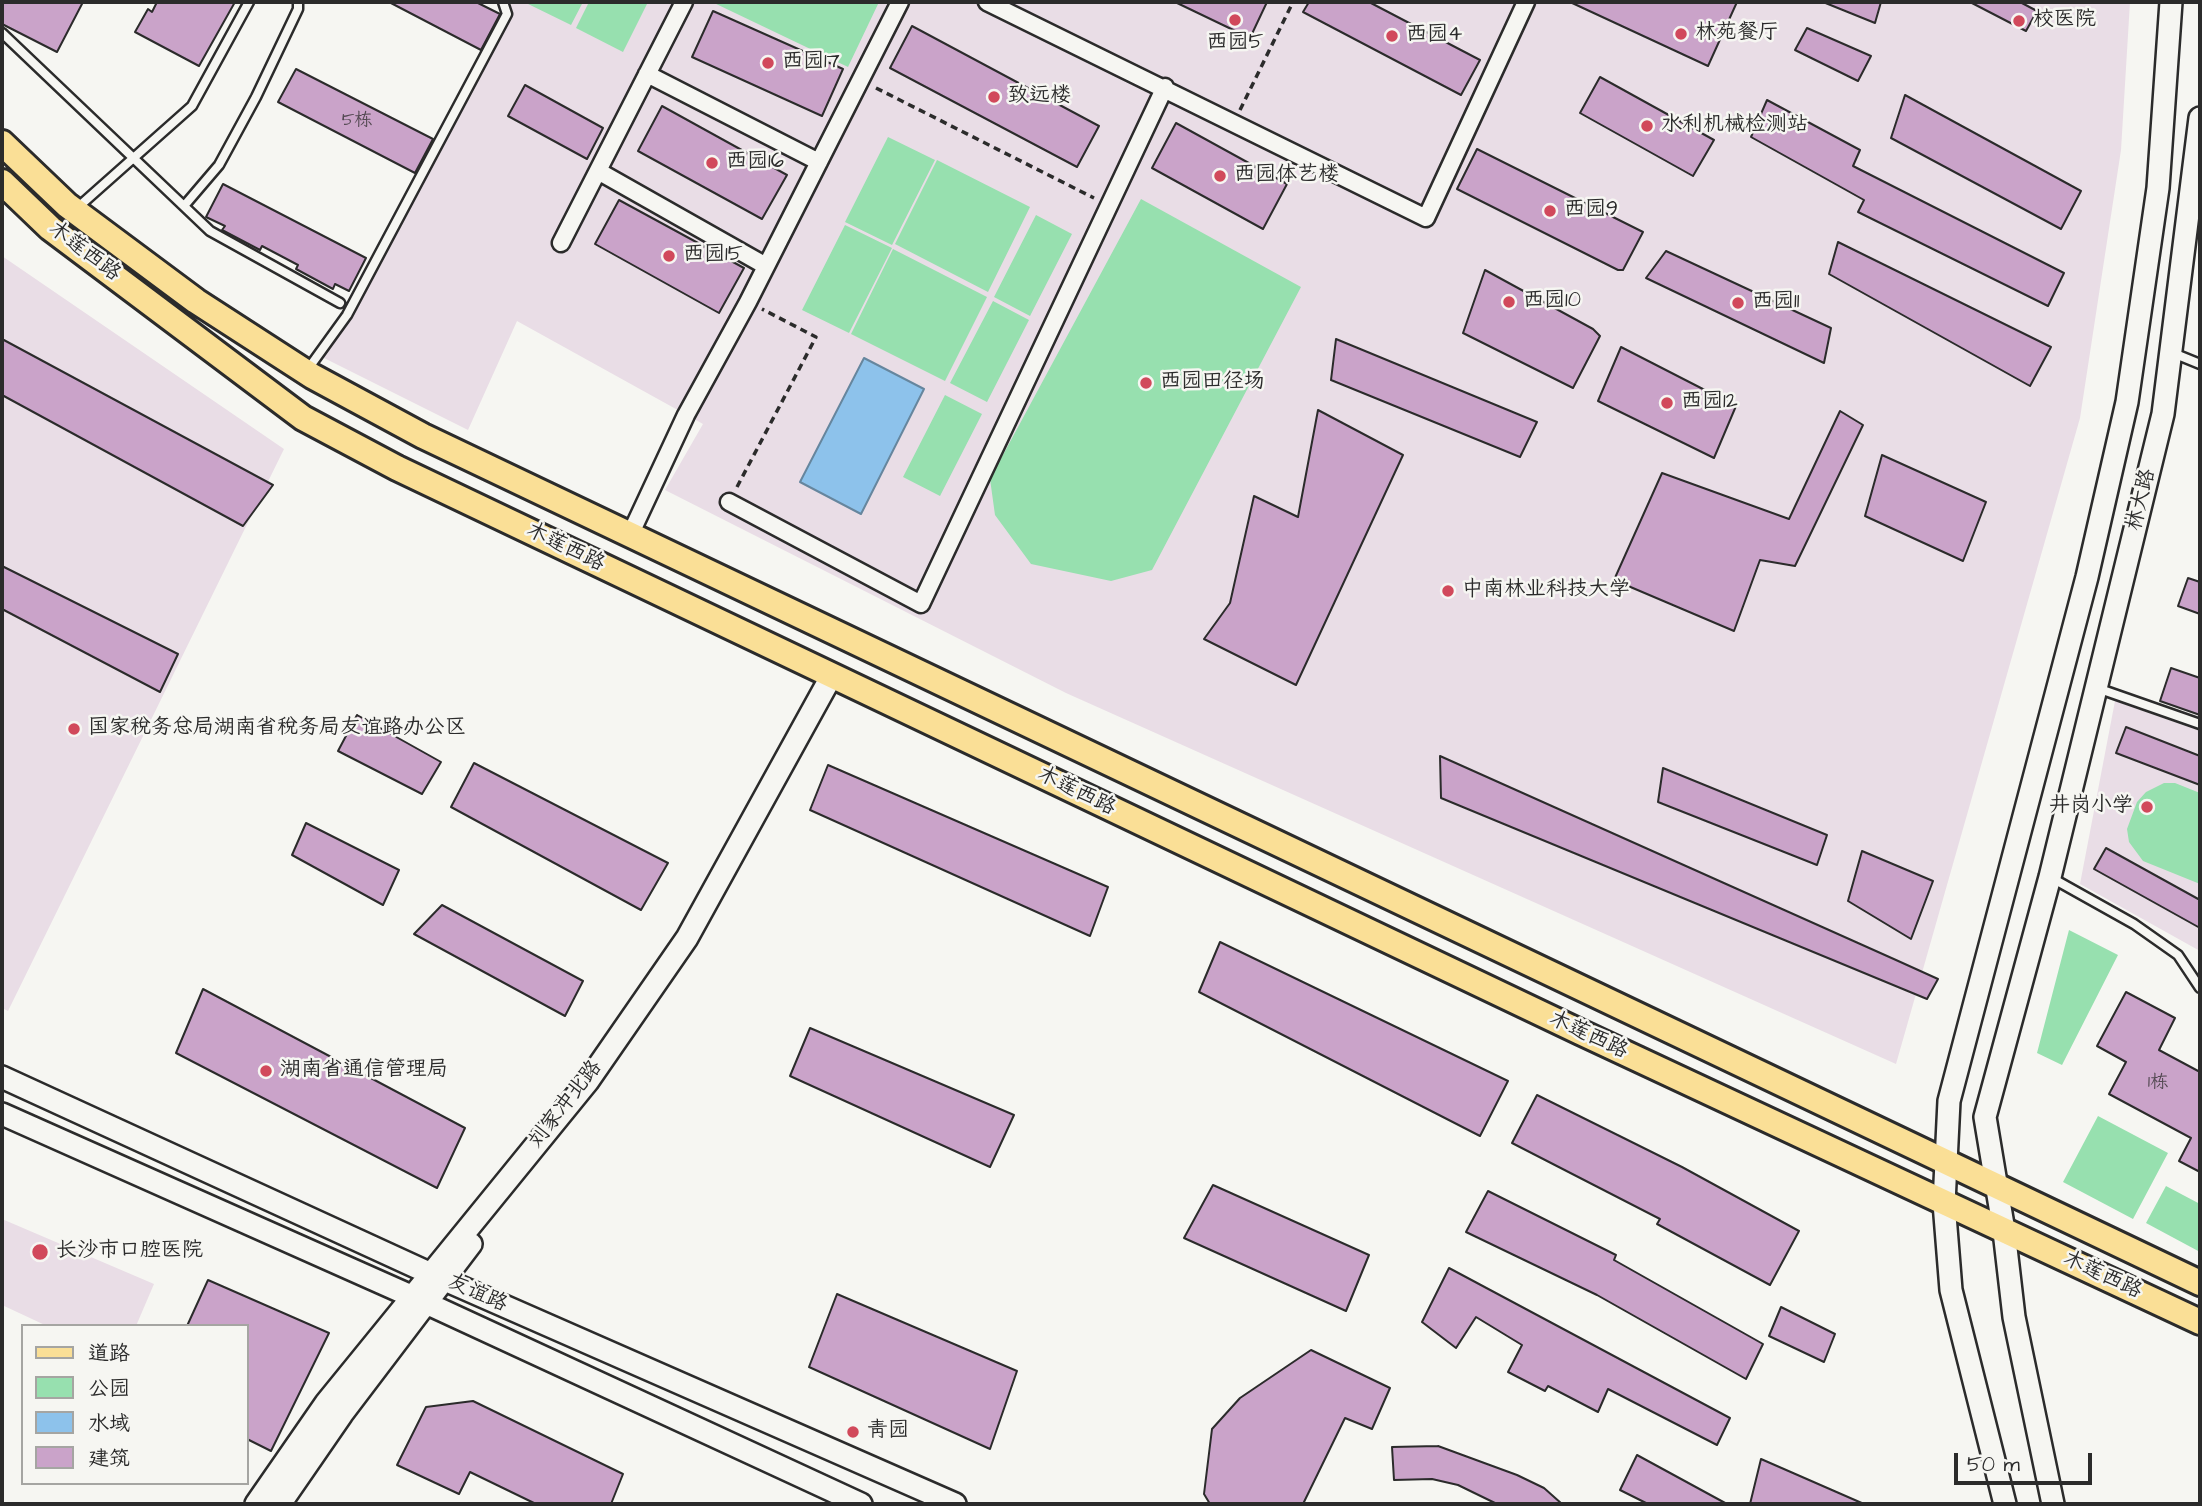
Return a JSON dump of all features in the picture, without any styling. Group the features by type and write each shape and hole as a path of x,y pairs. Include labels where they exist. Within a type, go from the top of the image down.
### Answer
{"main road":[{"path":"2005,1504 1951,1290 1944,1203 1949,1101 2087,577 2127,402 2158,188 2171,2"},
{"name":"林大路","path":"2053,1504 2014,1317 2004,1231 1985,1118 2050,877 2163,414 2200,118"},
{"name":"木莲西路","path":"2,144 74,211 196,301 306,372 423,436 2200,1283"},
{"name":"木莲西路","path":"2,182 50,228 303,418 397,468 2200,1322"},
{"name":"刘家冲北路","path":"280,1504 418,1300 588,1081 687,938 836,677"},
{"name":"友谊路","path":"2,1076 436,1276 955,1504"},
{"name":"友谊路","path":"2,1114 418,1300 861,1504"},
{"name":"刘家冲北路","path":"256,1504 326,1403 418,1300"}],"street":[{"path":"561,243 684,2"},
{"path":"630,535 686,415 748,302 900,2"},
{"path":"987,2 1008,7 1426,218 1526,2"},
{"path":"647,74 819,162"},
{"path":"729,502 921,604 1165,87"},
{"path":"598,171 766,266"}],"lane":[{"path":"74,211 192,106 249,2"},
{"path":"184,206 219,165 256,97 298,9 298,2"},
{"path":"306,372 347,316 507,14 503,2"},
{"path":"2,33 221,239 340,303"},
{"path":"2171,352 2200,364"},
{"path":"2096,687 2200,724"},
{"path":"2050,877 2134,924 2178,955 2200,988"}],"path":[{"path":"1235,122 1293,2"},
{"path":"860,80 1109,205"},
{"path":"729,502 816,337 748,302"}],"shaded area":[{"name":"中南林业科技大学","path":"509,2 2130,2 2121,150 2080,418 1896,1064 1066,693 665,490 703,424 517,321 468,430 320,356 342,332 511,14"},
{"name":"国家税务总局湖南省税务局友谊路办公区","path":"2,256 284,449 8,1011 2,1008"},
{"name":"井岗小学","path":"2115,701 2200,731 2200,951 2080,884"},
{"name":"长沙市口腔医院","path":"2,1219 154,1284 137,1324 43,1324 2,1305"}],"green space":[{"path":"524,2 583,2 571,25"},
{"path":"589,2 648,2 623,52 576,28"},
{"path":"712,2 879,2 848,67"},
{"path":"888,137 935,160 892,245 845,222"},
{"path":"937,160 1030,207 988,292 895,244"},
{"name":"西园田径场","path":"1141,199 1301,287 1152,570 1111,581 1031,564 995,515 990,479"},
{"path":"1036,215 1072,234 1030,316 994,297"},
{"path":"845,225 892,248 849,333 802,310"},
{"path":"893,249 987,297 945,381 851,334"},
{"path":"993,301 1029,320 987,402 950,383"},
{"path":"945,395 982,414 940,496 903,477"},
{"path":"2164,783 2175,783 2200,793 2200,884 2143,861 2129,842 2127,829 2137,802 2146,792"},
{"path":"2069,930 2118,955 2062,1065 2037,1053"},
{"path":"2098,1116 2168,1153 2133,1219 2063,1182"},
{"path":"2166,1186 2200,1204 2200,1252 2146,1223"}],"water":[{"path":"864,358 924,389 861,514 800,482"}],"building":[{"path":"2,2 83,2 57,52 2,24"},
{"path":"157,2 235,2 199,66 135,32 148,9 152,12"},
{"path":"389,2 476,2 500,14 481,50"},
{"name":"西园5","path":"1175,2 1267,2 1250,38"},
{"name":"西园4","path":"1309,2 1369,2 1480,60 1461,95 1303,12"},
{"name":"林苑餐厅","path":"1570,2 1737,2 1708,66"},
{"path":"1823,2 1881,2 1875,23"},
{"name":"校医院","path":"1970,2 2020,2 2037,11 2026,31"},
{"name":"西园17","path":"713,11 843,69 822,116 692,57"},
{"name":"致远楼","path":"912,26 1099,126 1077,167 890,68"},
{"path":"1807,28 1871,56 1858,81 1795,50"},
{"path":"296,69 433,139 415,173 278,102"},
{"name":"水利机械检测站","path":"1600,77 1714,140 1693,176 1580,113"},
{"path":"525,85 603,128 587,159 508,116"},
{"path":"1905,95 2081,191 2061,229 1891,138"},
{"path":"1767,100 1860,150 1853,166 2064,273 2048,306 1858,212 1864,200 1751,137"},
{"name":"西园16","path":"662,106 787,175 762,219 638,151"},
{"name":"西园体艺楼","path":"1176,123 1287,184 1263,229 1152,168"},
{"name":"西园9","path":"1477,149 1643,232 1623,270 1618,270 1457,189"},
{"path":"223,184 366,258 349,291 335,284 333,289 296,269 298,265 262,246 260,250 222,230 225,226 206,217"},
{"name":"西园15","path":"619,200 744,268 719,313 595,244"},
{"path":"1838,242 2051,347 2030,386 1829,274"},
{"name":"西园11","path":"1666,251 1831,328 1824,363 1646,278"},
{"name":"西园10","path":"1485,270 1593,329 1600,336 1573,388 1463,333"},
{"path":"2,339 273,485 243,526 2,395"},
{"path":"1336,339 1537,422 1520,457 1331,380"},
{"name":"西园12","path":"1621,347 1736,406 1714,458 1598,401"},
{"path":"1318,410 1403,455 1296,685 1204,639 1230,603 1254,496 1298,517"},
{"path":"1840,411 1863,425 1795,566 1760,560 1734,631 1614,580 1662,473 1789,519"},
{"path":"1882,455 1986,502 1963,561 1865,516"},
{"path":"2,566 178,654 160,692 2,609"},
{"path":"2188,578 2200,582 2200,614 2178,606"},
{"path":"2171,668 2200,678 2200,715 2160,701"},
{"path":"357,715 441,762 422,794 338,751"},
{"path":"2126,727 2200,756 2200,785 2116,753"},
{"path":"1440,756 1938,979 1927,999 1441,798"},
{"path":"474,763 668,863 641,910 451,807"},
{"path":"828,765 1108,887 1090,936 810,810"},
{"path":"1663,768 1827,835 1817,865 1658,802"},
{"path":"306,823 399,870 383,905 292,855"},
{"path":"2106,848 2200,900 2200,928 2094,869"},
{"path":"1862,851 1933,881 1911,939 1848,901"},
{"path":"442,905 583,981 565,1016 414,934"},
{"path":"1220,942 1508,1081 1480,1136 1199,992"},
{"path":"203,989 465,1128 437,1188 176,1053"},
{"path":"2126,992 2175,1018 2159,1050 2200,1072 2200,1172 2179,1161 2191,1138 2109,1094 2126,1062 2097,1046"},
{"path":"810,1028 1014,1115 990,1167 790,1076"},
{"path":"1537,1095 1682,1167 1799,1231 1770,1285 1657,1224 1660,1219 1512,1143"},
{"path":"1213,1185 1369,1255 1346,1311 1184,1238"},
{"path":"1488,1191 1616,1255 1614,1260 1763,1344 1746,1379 1597,1295 1466,1232"},
{"path":"1449,1268 1730,1418 1717,1445 1608,1389 1598,1412 1548,1386 1545,1391 1508,1372 1522,1345 1476,1317 1456,1348 1422,1322"},
{"path":"208,1280 329,1333 271,1451 248,1440 248,1324 188,1324"},
{"path":"837,1294 1017,1371 990,1449 809,1367"},
{"path":"1781,1307 1835,1334 1824,1362 1769,1336"},
{"path":"1311,1350 1390,1388 1372,1429 1345,1418 1303,1504 1210,1504 1204,1494 1212,1429 1240,1398"},
{"path":"473,1401 623,1474 611,1504 536,1504 470,1472 459,1494 397,1465 426,1407"},
{"path":"1438,1446 1517,1475 1544,1488 1562,1504 1497,1504 1458,1485 1432,1479 1394,1480 1392,1447"},
{"path":"1637,1455 1727,1504 1648,1504 1620,1490"},
{"path":"1761,1459 1864,1504 1750,1504"}],"place":[{"name":"西园5","path":"1235,20"},
{"name":"校医院","path":"2019,21"},
{"name":"林苑餐厅","path":"1681,34"},
{"name":"西园4","path":"1392,36"},
{"name":"西园17","path":"768,63"},
{"name":"致远楼","path":"994,97"},
{"name":"水利机械检测站","path":"1647,126"},
{"name":"西园16","path":"712,163"},
{"name":"西园体艺楼","path":"1220,176"},
{"name":"西园9","path":"1550,211"},
{"name":"西园15","path":"669,256"},
{"name":"西园10","path":"1509,302"},
{"name":"西园11","path":"1738,303"},
{"name":"西园田径场","path":"1146,383"},
{"name":"西园12","path":"1667,403"},
{"name":"中南林业科技大学","path":"1448,591"},
{"name":"国家税务总局湖南省税务局友谊路办公区","path":"74,729"},
{"name":"井岗小学","path":"2147,807"},
{"name":"湖南省通信管理局","path":"266,1071"},
{"name":"长沙市口腔医院","path":"40,1252"},
{"name":"青园","path":"853,1432"}]}
